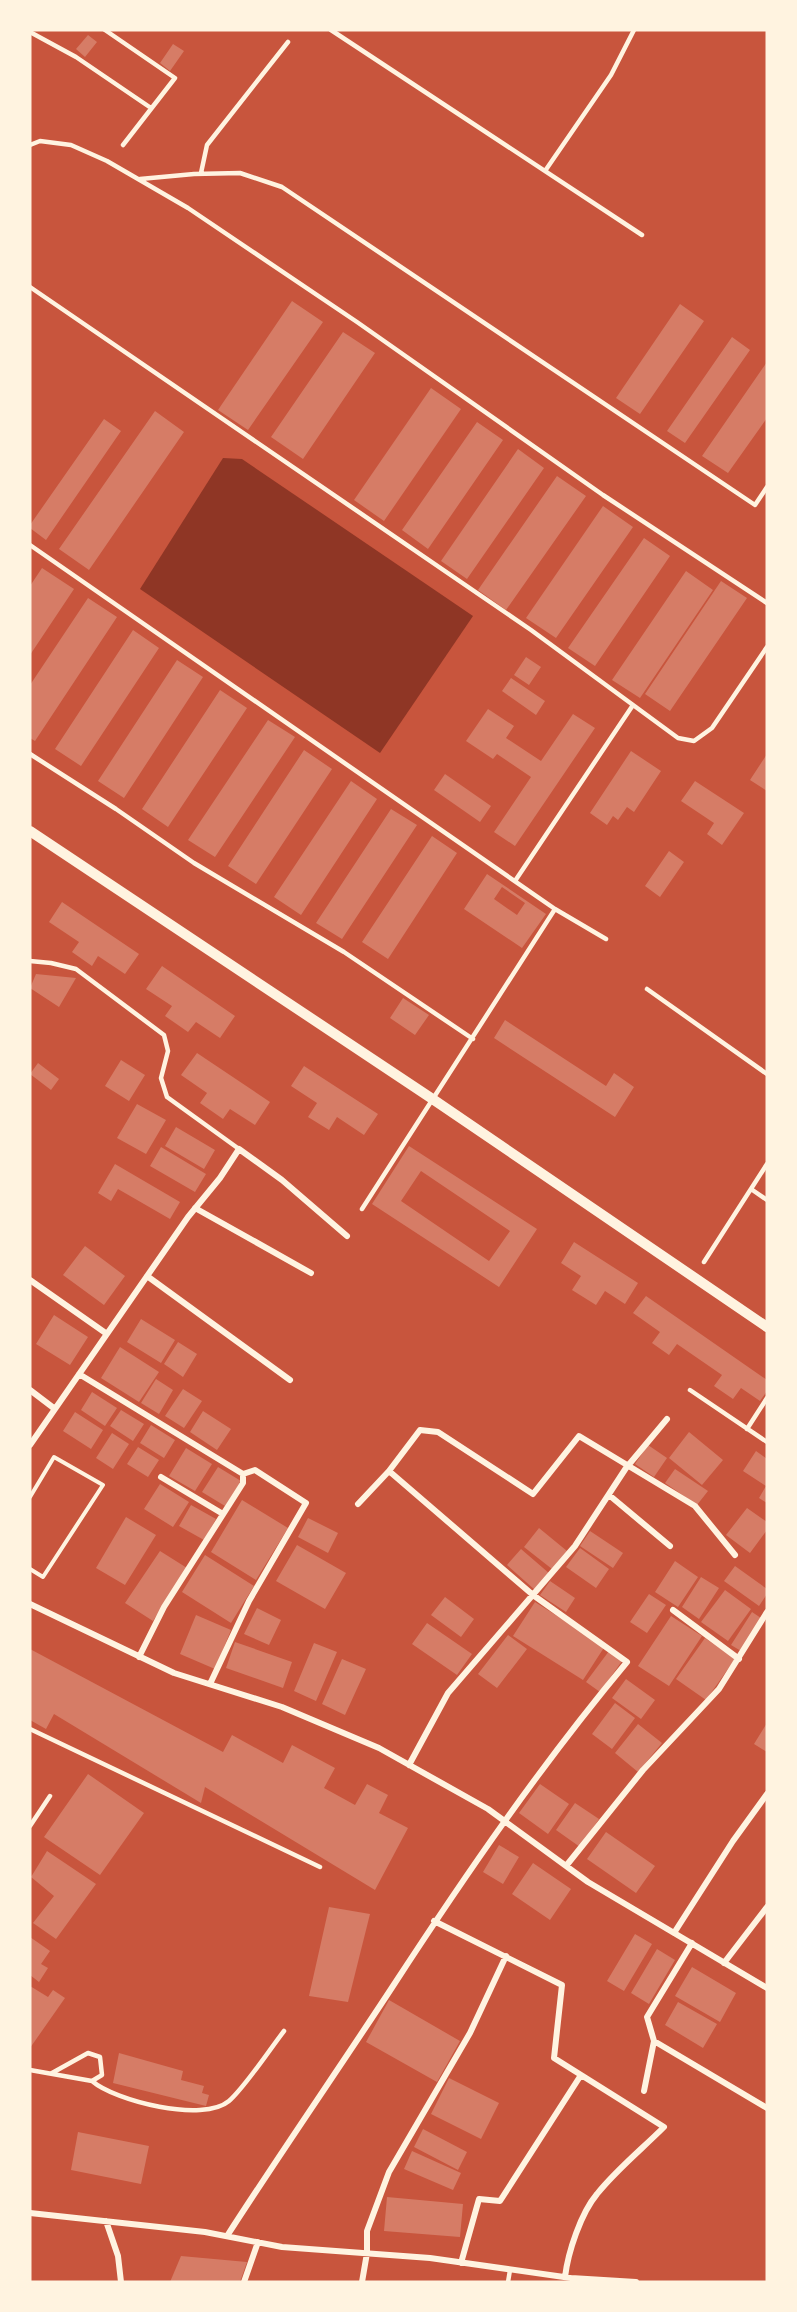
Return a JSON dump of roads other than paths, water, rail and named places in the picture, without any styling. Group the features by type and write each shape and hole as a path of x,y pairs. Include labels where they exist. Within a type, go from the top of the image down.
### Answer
{"street":[{"path":"30,831 434,1100 767,1327"},
{"path":"30,1445 195,1208 220,1178 239,1149 282,1180 347,1236"},
{"path":"195,1208 311,1273"},
{"path":"147,1276 290,1380"},
{"path":"30,1280 107,1334"},
{"path":"79,1374 243,1474 255,1470 306,1503 249,1601 210,1684"},
{"path":"30,1390 55,1409"},
{"path":"409,1765 448,1693 575,1546 629,1465 667,1419"},
{"path":"358,1504 389,1471 420,1430 438,1432 533,1494 579,1436 694,1506 735,1555"},
{"path":"228,2236 434,1921 503,1821 568,1733 627,1662 572,1619 533,1594 389,1471"},
{"path":"139,1657 164,1607 243,1483 243,1474"},
{"path":"161,1477 223,1514"},
{"path":"609,1495 670,1546"},
{"path":"30,1604 174,1673 282,1707 379,1748 503,1821 588,1882 767,1988"},
{"path":"674,1610 739,1659"},
{"path":"566,1866 644,1770 719,1689 765,1621 767,1612"},
{"path":"674,1933 733,1841 767,1794"},
{"path":"724,1963 767,1907"},
{"path":"434,1921 562,1985 554,2058 664,2127 596,2195 576,2234 565,2277"},
{"path":"644,2091 654,2041 647,2017 692,1943"},
{"path":"362,2282 367,2253 367,2231 389,2172 470,2033 506,1956"},
{"path":"654,2041 767,2108"},
{"path":"461,2263 479,2199 500,2201 581,2075"},
{"path":"30,2213 565,2277 636,2282"},
{"path":"106,2221 118,2256 121,2282"},
{"path":"244,2282 258,2242"}],"lane":[{"path":"105,30 175,78 123,145"},
{"path":"331,30 642,235"},
{"path":"545,171 611,75 634,30"},
{"path":"30,32 76,57 151,108"},
{"path":"201,173 207,145 288,42"},
{"path":"30,145 40,141 71,144 188,208 357,322 603,495 767,603"},
{"path":"138,180 201,173 240,173 282,187 755,505 767,487"},
{"path":"30,287 531,630 678,738 694,741 712,728 767,647"},
{"path":"30,544 555,909 606,939"},
{"path":"515,881 633,705"},
{"path":"30,754 194,863 344,952 473,1039"},
{"path":"362,1209 555,909"},
{"path":"30,961 76,969 165,1035 168,1051 161,1078 167,1097 239,1149"},
{"path":"646,989 767,1074"},
{"path":"704,1262 767,1164"},
{"path":"751,1190 767,1200"},
{"path":"690,1390 767,1442"},
{"path":"747,1429 767,1398"},
{"path":"30,1729 320,1867"},
{"path":"30,1826 50,1796"},
{"path":"30,2070 92,2081 101,2089 152,2104 182,2110 206,2109 228,2102 284,2031"},
{"path":"52,2073 88,2053 100,2057 102,2075 92,2081"},
{"path":"508,2282 510,2270"}]}
